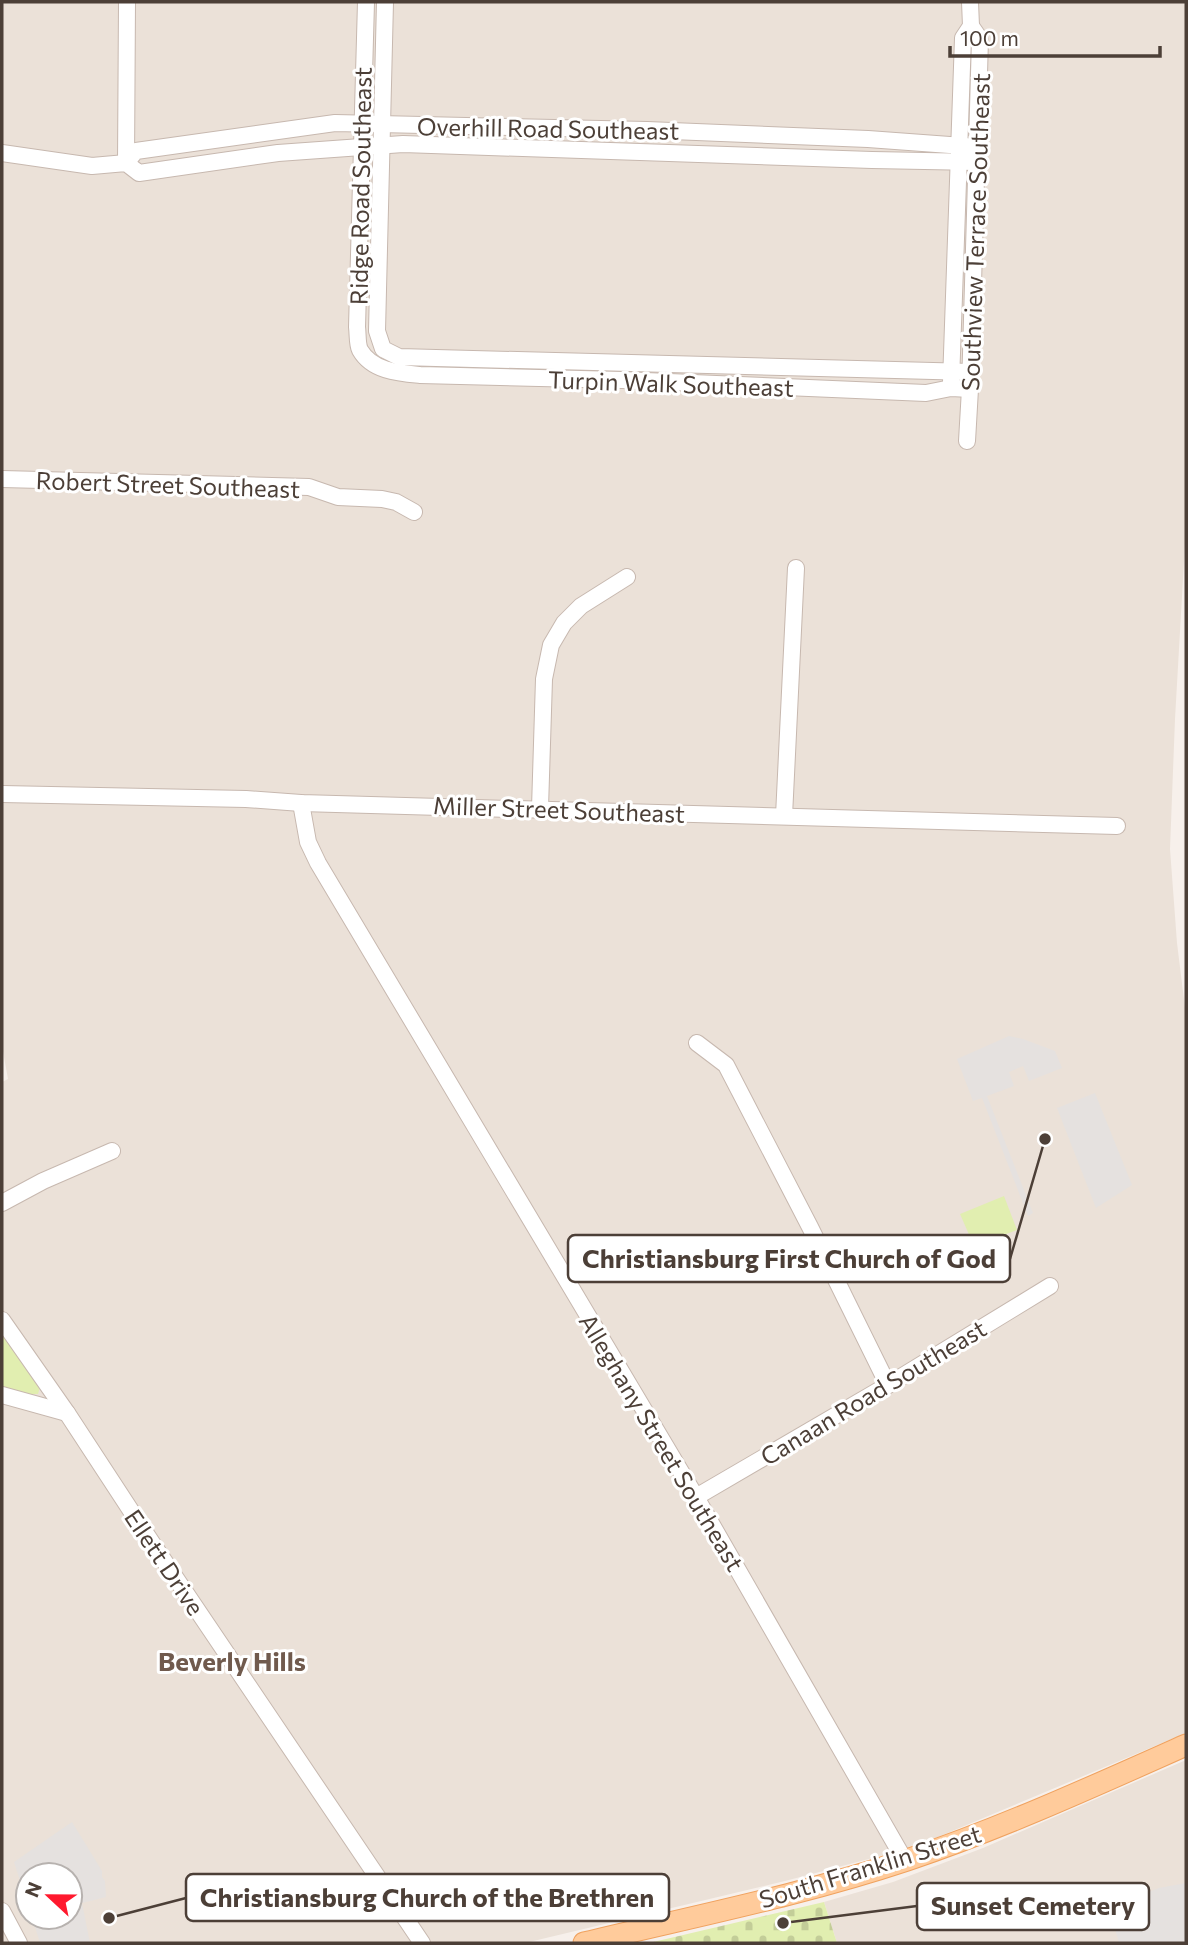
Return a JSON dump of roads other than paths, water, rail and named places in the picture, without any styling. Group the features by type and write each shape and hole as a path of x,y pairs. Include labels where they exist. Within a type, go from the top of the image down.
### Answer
{"main road":[{"name":"South Franklin Street","path":"584,1943 827,1884 905,1861 978,1835 1186,1745"}],"street":[{"path":"126,163 127,2"},
{"name":"Ridge Road Southeast","path":"366,2 357,327 359,348 372,364"},
{"name":"Ridge Road Southeast","path":"383,349 377,331 385,2"},
{"name":"Southview Terrace Southeast","path":"967,441 980,39 971,26 971,2"},
{"name":"Southview Terrace Southeast","path":"951,380 962,38 971,26"},
{"name":"Overhill Road Southeast","path":"126,163 136,152 335,124 647,130 869,139 943,143 958,154"},
{"name":"Overhill Road Southeast","path":"2,153 92,166 126,163 139,173 278,153 381,145 483,146 872,160 977,154"},
{"name":"Turpin Walk Southeast","path":"383,349 400,357 951,380 970,389"},
{"name":"Turpin Walk Southeast","path":"372,364 395,373 926,393 971,372"},
{"name":"Robert Street Southeast","path":"2,479 309,487 338,497 389,501 414,512"},
{"path":"784,816 796,568"},
{"path":"540,808 544,680 551,645 564,623 581,606 627,577"},
{"name":"Miller Street Southeast","path":"2,794 1117,826"},
{"name":"Alleghany Street Southeast","path":"301,803 308,842 318,863 696,1497 905,1861"},
{"path":"698,1043 726,1065 888,1385"},
{"path":"2,1203 43,1181 112,1152"},
{"name":"Canaan Road Southeast","path":"696,1497 1050,1286"},
{"name":"Ellett Drive","path":"2,1320 422,1943"},
{"path":"2,1395 67,1413"},
{"path":"2,1910 19,1943"}],"place":[{"name":"Christiansburg First Church of God","path":"1045,1139"},
{"name":"Christiansburg Church of the Brethren","path":"109,1918"},
{"name":"Sunset Cemetery","path":"783,1923"}],"district":[{"name":"Beverly Hills","path":"232,1660"}]}
